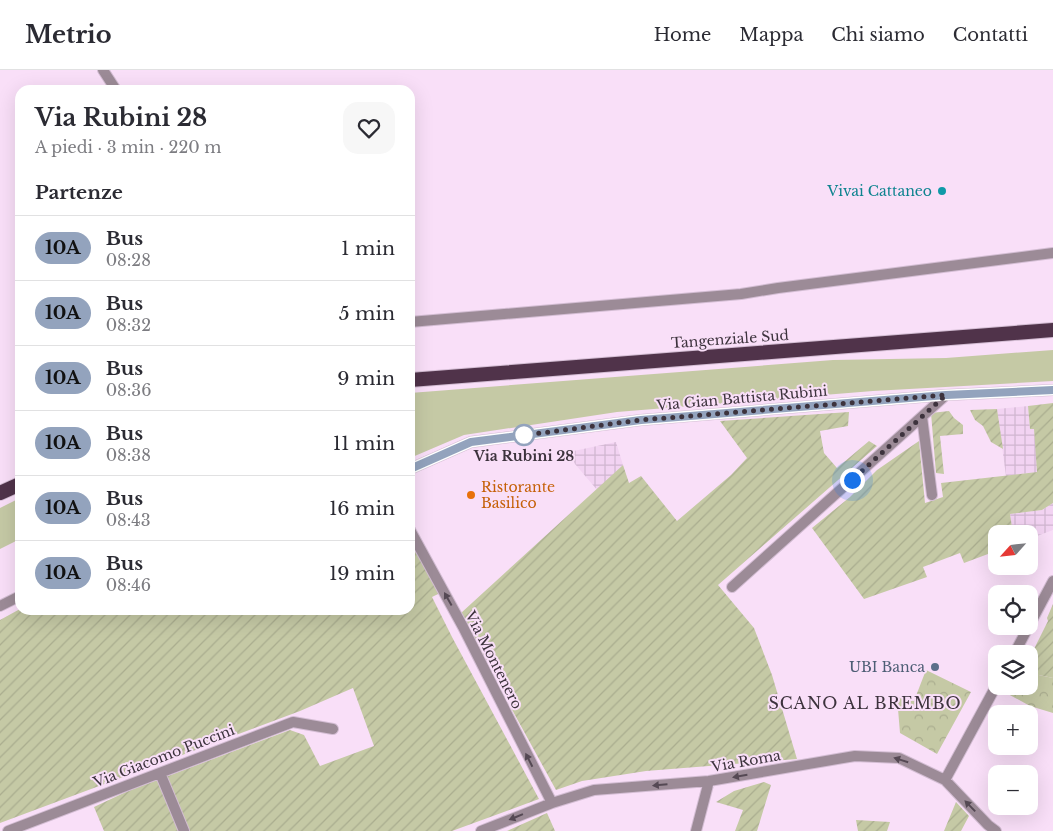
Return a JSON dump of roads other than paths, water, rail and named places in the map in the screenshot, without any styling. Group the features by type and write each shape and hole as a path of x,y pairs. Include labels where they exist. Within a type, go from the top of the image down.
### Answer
{"highway":[{"name":"Tangenziale Sud","path":"415,380 1053,330"},
{"path":"0,493 15,486"}],"street":[{"path":"103,70 113,85"},
{"path":"415,322 741,294 1053,253"},
{"name":"Via Gian Battista Rubini","path":"415,467 471,442 641,420 946,395 1053,390"},
{"path":"732,587 946,395"},
{"path":"922,417 932,495"},
{"name":"Via Montenero","path":"415,539 463,627 552,803"},
{"path":"1019,645 1053,581"},
{"path":"0,606 15,598"},
{"path":"945,780 991,695"},
{"name":"Via Giacomo Puccini","path":"8,831 293,722 333,728"},
{"name":"Via Roma","path":"481,831 552,803 594,790 709,781 854,756 900,758 945,780 996,831"},
{"path":"160,773 184,831"},
{"path":"696,831 709,781"}],"place":[{"name":"Vivai Cattaneo","path":"942,191"},
{"name":"Via Rubini 28","path":"524,435"},
{"name":"Ristorante Basilico","path":"471,495"},
{"name":"UBI Banca","path":"935,667"}],"district":[{"name":"SCANO AL BREMBO","path":"865,703"}]}
